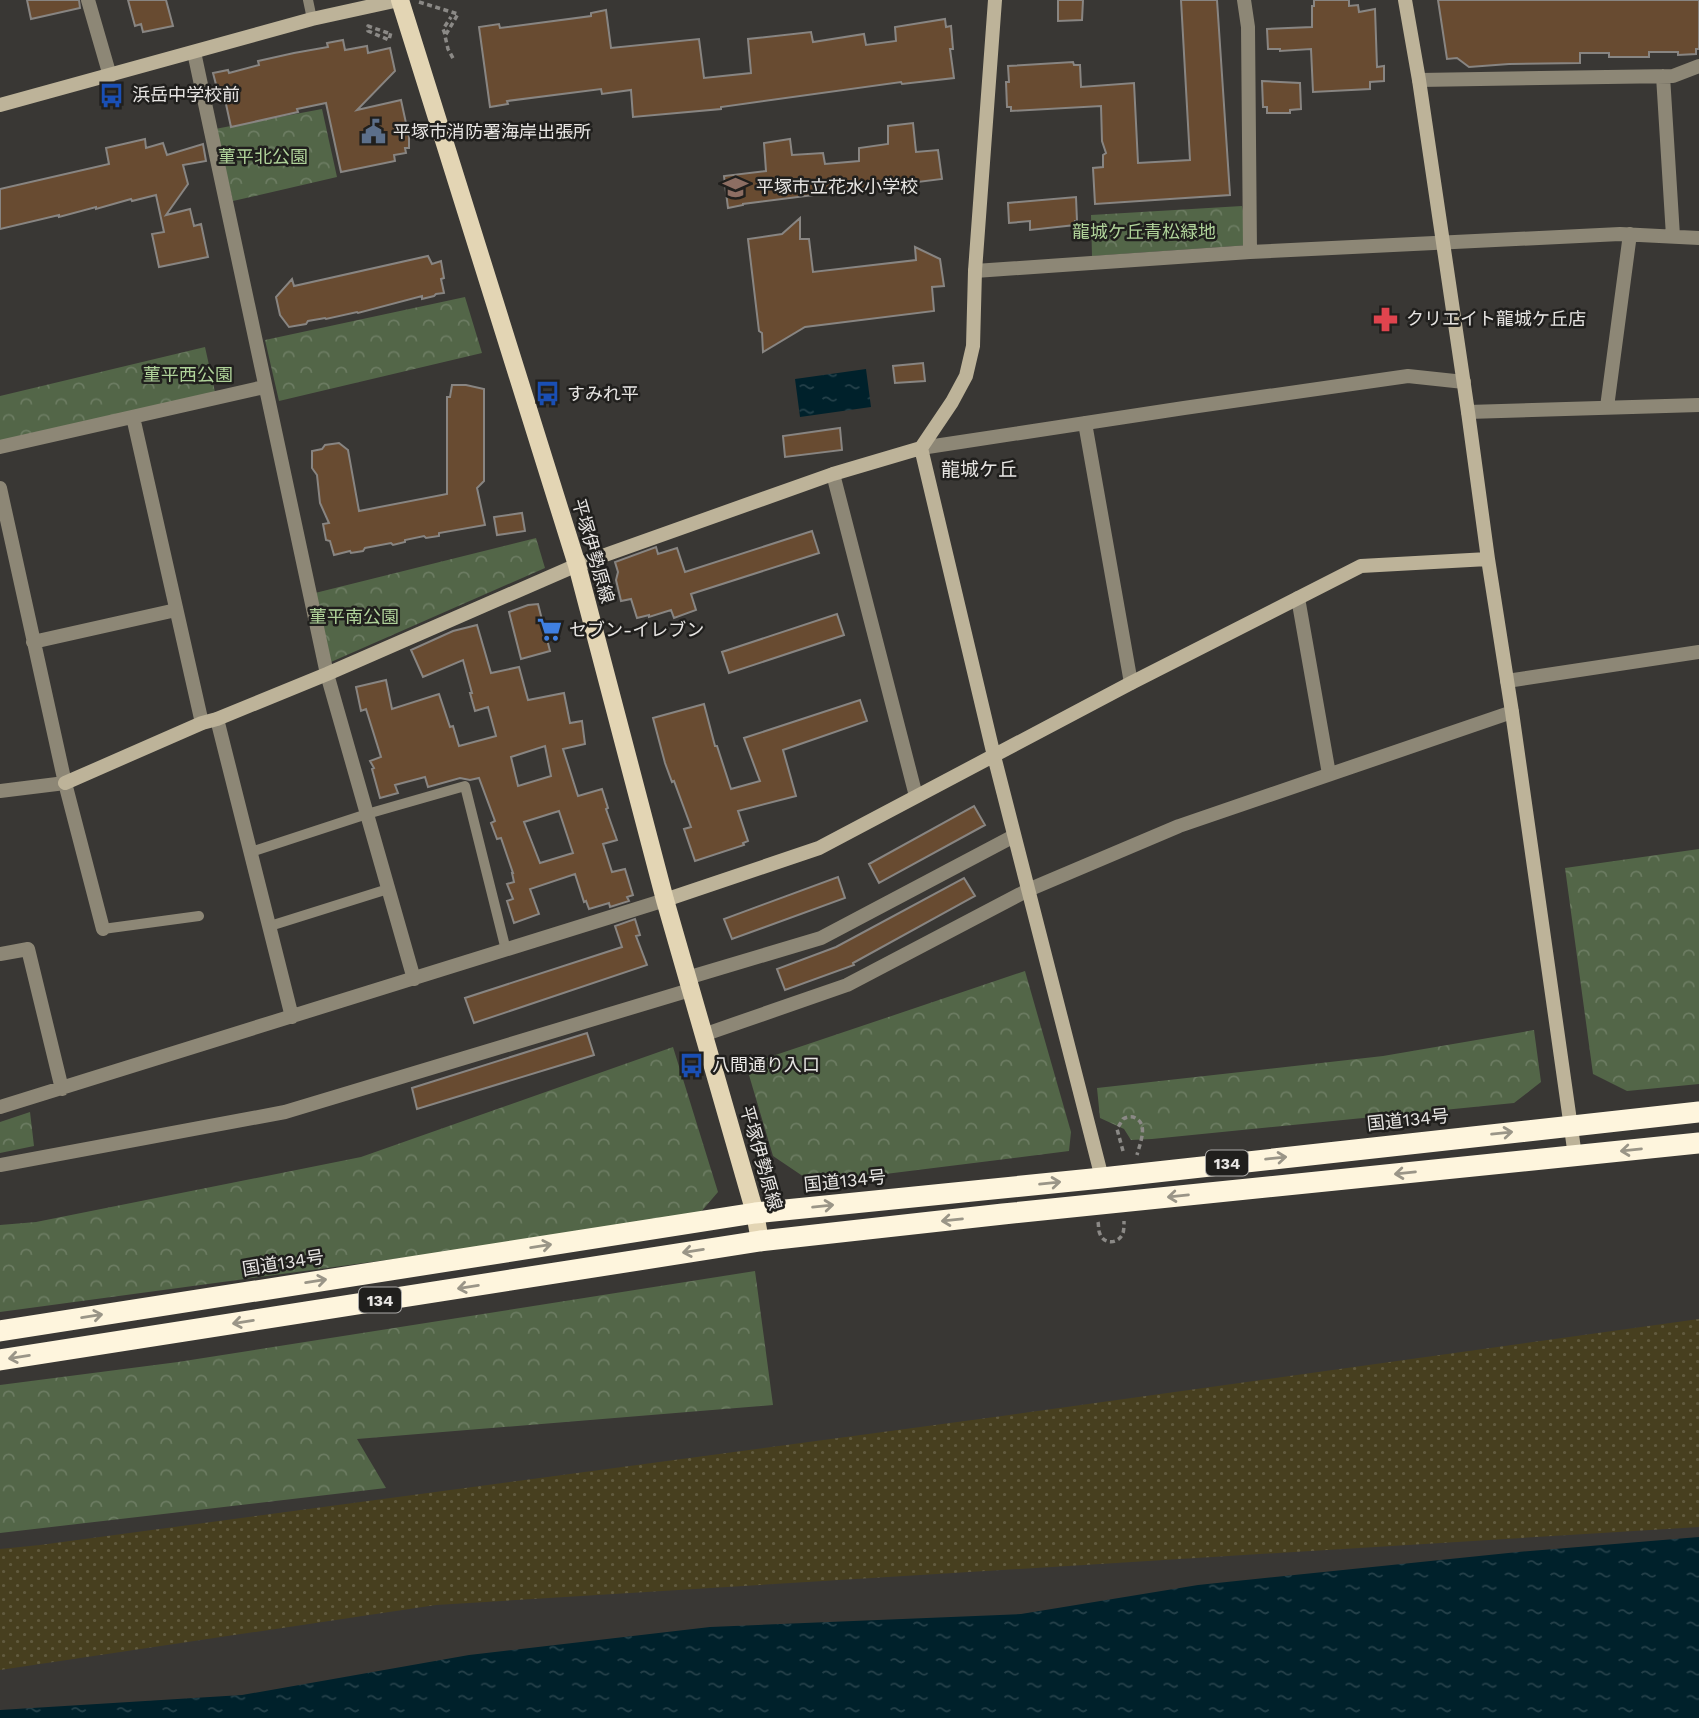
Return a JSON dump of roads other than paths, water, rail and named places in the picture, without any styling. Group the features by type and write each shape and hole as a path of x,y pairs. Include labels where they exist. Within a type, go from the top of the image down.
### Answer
{"highway":[{"name":"国道134号","path":"0,1331 755,1213 1102,1178 1699,1111"},
{"name":"134","path":"0,1360 760,1241 1699,1143"}],"main road":[{"name":"平塚伊勢原線","path":"400,0 577,565 665,900 755,1213 760,1241"}],"street":[{"path":"88,0 110,76"},
{"path":"0,105 312,19 400,0"},
{"path":"995,0 975,271 974,346 966,376 921,448 993,756 1102,1178"},
{"path":"1244,0 1248,27 1250,251"},
{"path":"1405,0 1464,382 1575,1156"},
{"path":"194,52 327,674 414,979"},
{"path":"1419,80 1673,76 1699,66"},
{"path":"1663,76 1673,236"},
{"path":"975,271 1250,251 1442,242 1630,234 1699,238"},
{"path":"1607,407 1630,234"},
{"path":"0,791 65,783 327,674 577,565 833,474 921,448 1408,376 1464,382"},
{"path":"0,447 264,387"},
{"path":"1468,412 1699,405"},
{"path":"133,417 176,610 251,852 292,1017"},
{"path":"1086,423 1131,683"},
{"path":"833,474 916,796"},
{"path":"0,488 65,783 103,929"},
{"path":"0,1107 665,900 819,848 1131,683 1361,566 1488,559"},
{"path":"1298,598 1329,774"},
{"path":"33,642 176,610"},
{"path":"1507,681 1699,652"},
{"path":"703,1035 847,985 1028,890 1179,826 1512,712"},
{"path":"0,1166 285,1112 689,984 821,938 1014,836"},
{"path":"0,954 28,949 62,1089"}],"lane":[{"path":"308,0 312,19"},
{"path":"251,852 464,786 506,950"},
{"path":"270,926 388,889"},
{"path":"103,929 199,916"}],"water":[{"path":"866,369 871,407 800,417 795,379"},
{"path":"1699,1537 1699,1718 0,1718 0,1710 242,1695 469,1655 710,1627 1021,1614 1198,1585 1518,1552"}],"place":[{"name":"浜岳中学校前","path":"112,95"},
{"name":"平塚市消防署海岸出張所","path":"373,132"},
{"name":"平塚市立花水小学校","path":"736,187"},
{"name":"クリエイト龍城ケ丘店","path":"1386,319"},
{"name":"すみれ平","path":"547,394"},
{"name":"セブン-イレブン","path":"549,630"},
{"name":"八間通り入口","path":"692,1065"}],"district":[{"name":"龍城ケ丘","path":"979,469"}],"park label":[{"name":"菫平北公園","path":"263,157"},
{"name":"龍城ケ丘青松緑地","path":"1144,232"},
{"name":"菫平西公園","path":"188,375"},
{"name":"菫平南公園","path":"354,617"}]}
